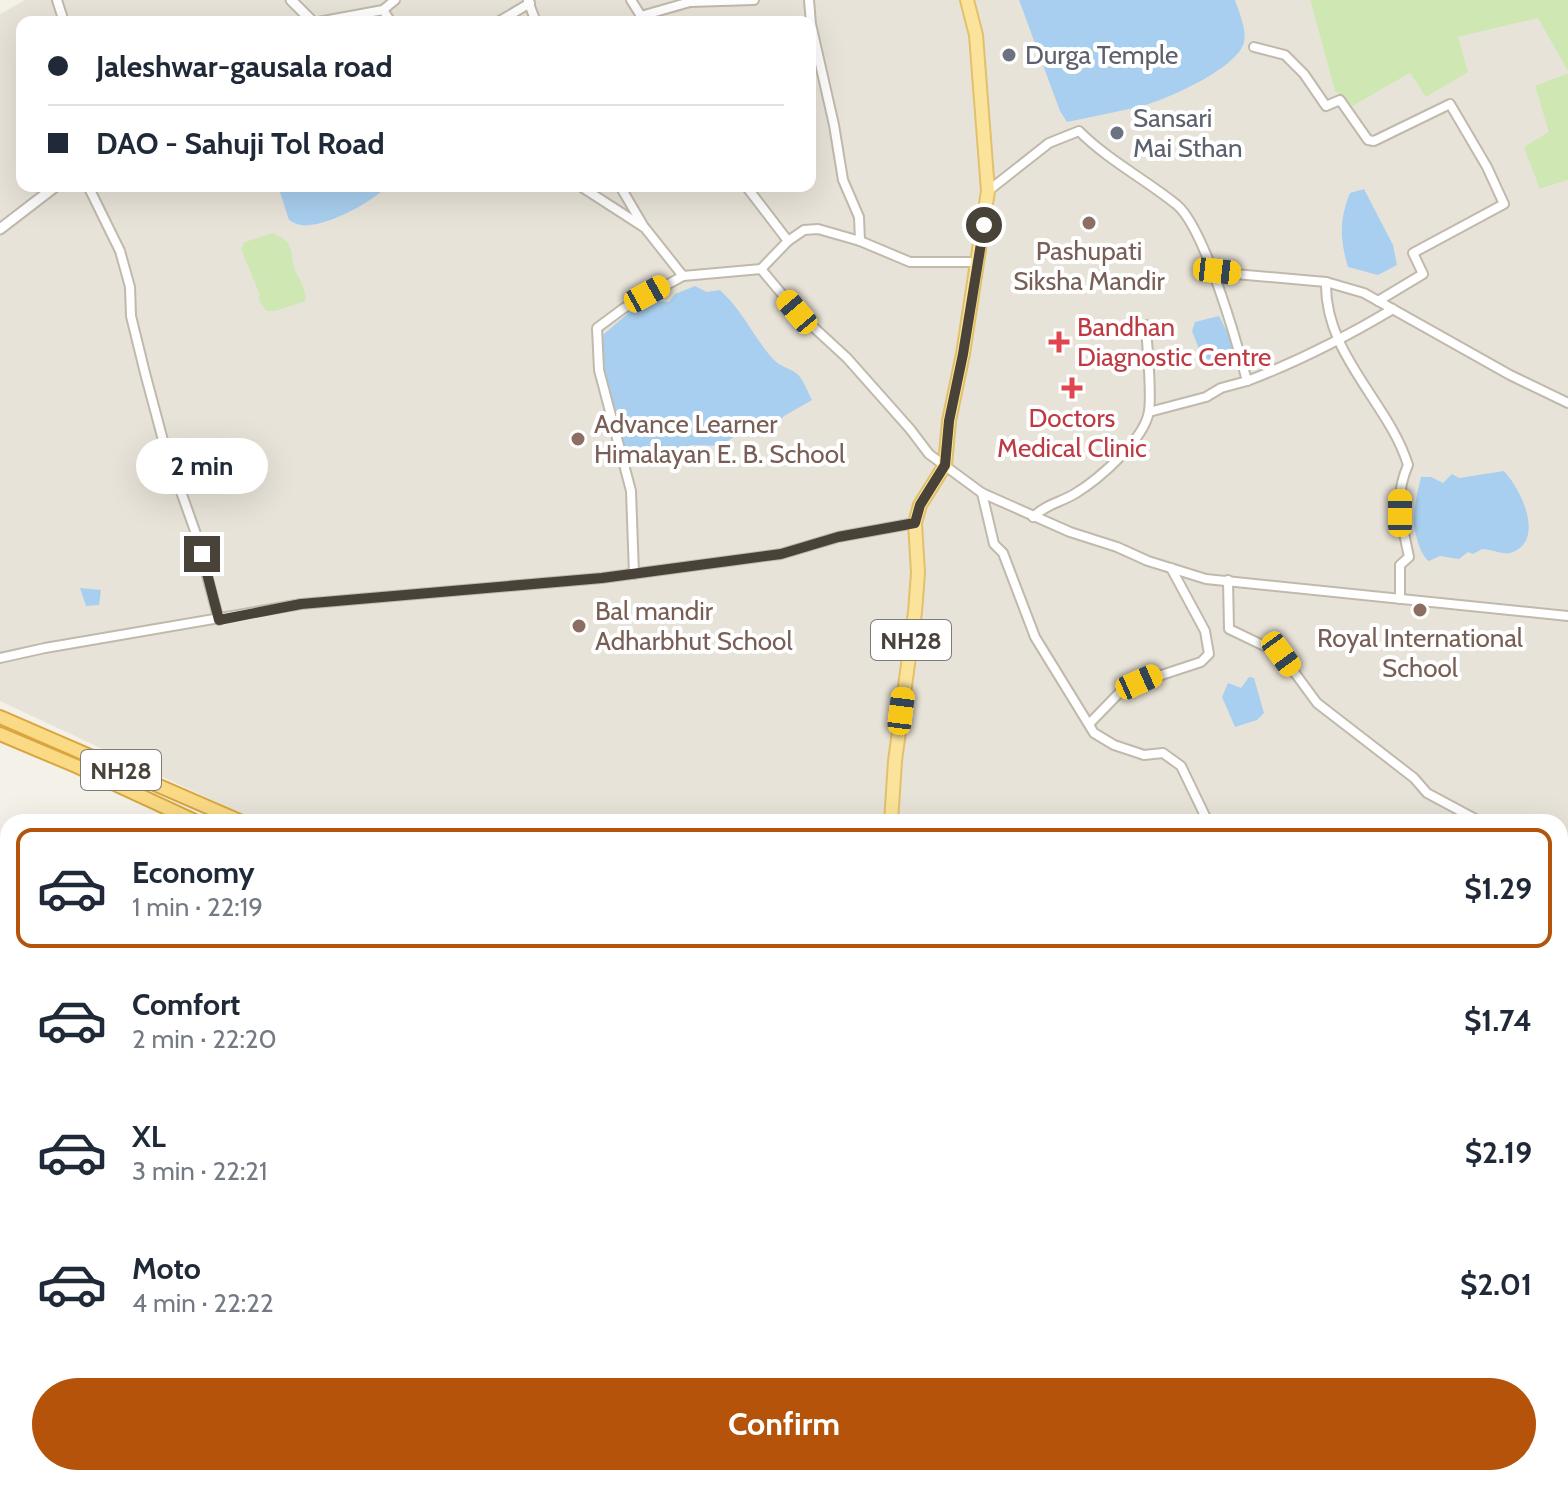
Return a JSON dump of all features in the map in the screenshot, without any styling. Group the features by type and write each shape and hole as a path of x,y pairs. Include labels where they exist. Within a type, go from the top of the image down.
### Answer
{"highway":[{"name":"NH28","path":"0,717 224,814"},
{"name":"NH28","path":"0,734 179,814"}],"main road":[{"path":"945,465 949,421 988,191 976,35 967,0"},
{"name":"NH28","path":"892,814 895,761 915,612 918,573 915,523 920,505 945,465"}],"street":[{"path":"291,0 308,16"},
{"path":"349,16 383,10 395,0"},
{"path":"652,16 690,2 754,0"},
{"path":"507,16 529,2"},
{"path":"383,10 387,16"},
{"path":"816,46 843,180 859,217 860,241"},
{"path":"1254,47 1285,55 1304,74 1326,106 1340,100 1368,140 1374,141 1450,104 1487,167 1504,204 1413,253 1423,274 1378,301"},
{"path":"988,191 1049,143 1079,131 1099,151 1179,207 1192,224 1212,272 1247,381"},
{"path":"0,229 48,192"},
{"path":"91,192 120,251 130,287 131,316 164,444 195,531 219,620"},
{"path":"589,192 645,228"},
{"path":"624,192 645,228 683,276"},
{"path":"751,192 788,241"},
{"path":"634,574 631,491 599,370 597,328 624,308 683,276 761,269 788,241 804,230 818,229 860,241 910,262 978,262"},
{"path":"761,269 797,312 847,358 929,454 982,493 1033,517 1206,579 1568,616"},
{"path":"1212,272 1326,282 1364,293 1510,375 1568,403"},
{"path":"1326,282 1325,304 1339,339 1356,375 1402,446 1408,465 1400,484 1400,513 1409,557 1400,565 1400,599"},
{"path":"1149,412 1206,397 1221,388 1286,366 1393,309"},
{"path":"1033,517 1045,506 1075,494 1109,467 1142,430 1149,412 1146,325"},
{"path":"982,493 994,544 1003,553 1035,637 1094,733 1114,745 1144,755 1163,753 1181,766 1204,814"},
{"path":"0,658 301,604 634,574 781,554 838,537 915,523"},
{"path":"1089,724 1125,687 1201,662 1209,654 1205,631 1171,568"},
{"path":"1228,580 1229,629 1281,654 1317,703 1414,778 1427,793 1466,814"}],"shaded area":[{"path":"25,0 1310,0 1335,91 1353,106 1410,73 1427,97 1457,37 1539,17 1568,71 1535,86 1550,132 1540,189 1568,180 1568,814 242,814 0,701 0,14"}],"green space":[{"path":"1310,0 1568,0 1568,71 1538,18 1458,37 1468,72 1426,97 1410,73 1353,106 1335,91"},
{"path":"1568,73 1568,180 1540,189 1524,147 1549,132 1535,86"},
{"path":"273,233 290,247 305,301 266,311 258,298 260,295 241,249 245,242"}],"water":[{"path":"1019,0 1235,0 1245,37 1239,52 1228,63 1179,92 1146,105 1067,122 1060,111"},
{"path":"1364,189 1393,245 1397,265 1378,275 1348,267 1343,248 1342,221 1346,203 1350,193"},
{"path":"280,192 380,192 347,213 322,223 300,225 289,220"},
{"path":"695,286 707,292 720,290 774,360 799,375 812,400 784,416 778,423 752,424 721,446 691,445 651,467 629,464 607,380 603,335 642,301 669,302 675,294"},
{"path":"1219,316 1234,345 1231,353 1211,365 1204,362 1192,331 1195,322"},
{"path":"1504,471 1517,489 1527,513 1529,525 1522,546 1509,553 1482,549 1473,554 1468,552 1459,559 1440,556 1429,561 1420,547 1414,526 1421,477 1431,477 1443,483 1452,474 1459,478"},
{"path":"80,588 101,590 99,605 86,606"},
{"path":"1249,677 1254,678 1264,713 1257,720 1235,727 1222,697 1228,683 1241,688"}],"place":[{"name":"Durga Temple","path":"1009,55"},
{"name":"Sansari Mai Sthan","path":"1117,133"},
{"name":"Pashupati Siksha Mandir","path":"1089,223"},
{"name":"Bandhan Diagnostic Centre","path":"1059,342"},
{"name":"Doctors Medical Clinic","path":"1072,388"},
{"name":"Advance Learner Himalayan E. B. School","path":"578,439"},
{"name":"Royal International School","path":"1420,610"},
{"name":"Bal mandir Adharbhut School","path":"579,626"}],"route":[{"path":"202,554 219,620 301,604 602,578 781,554 838,537 915,523 920,505 945,465 949,421 984,225"}]}
